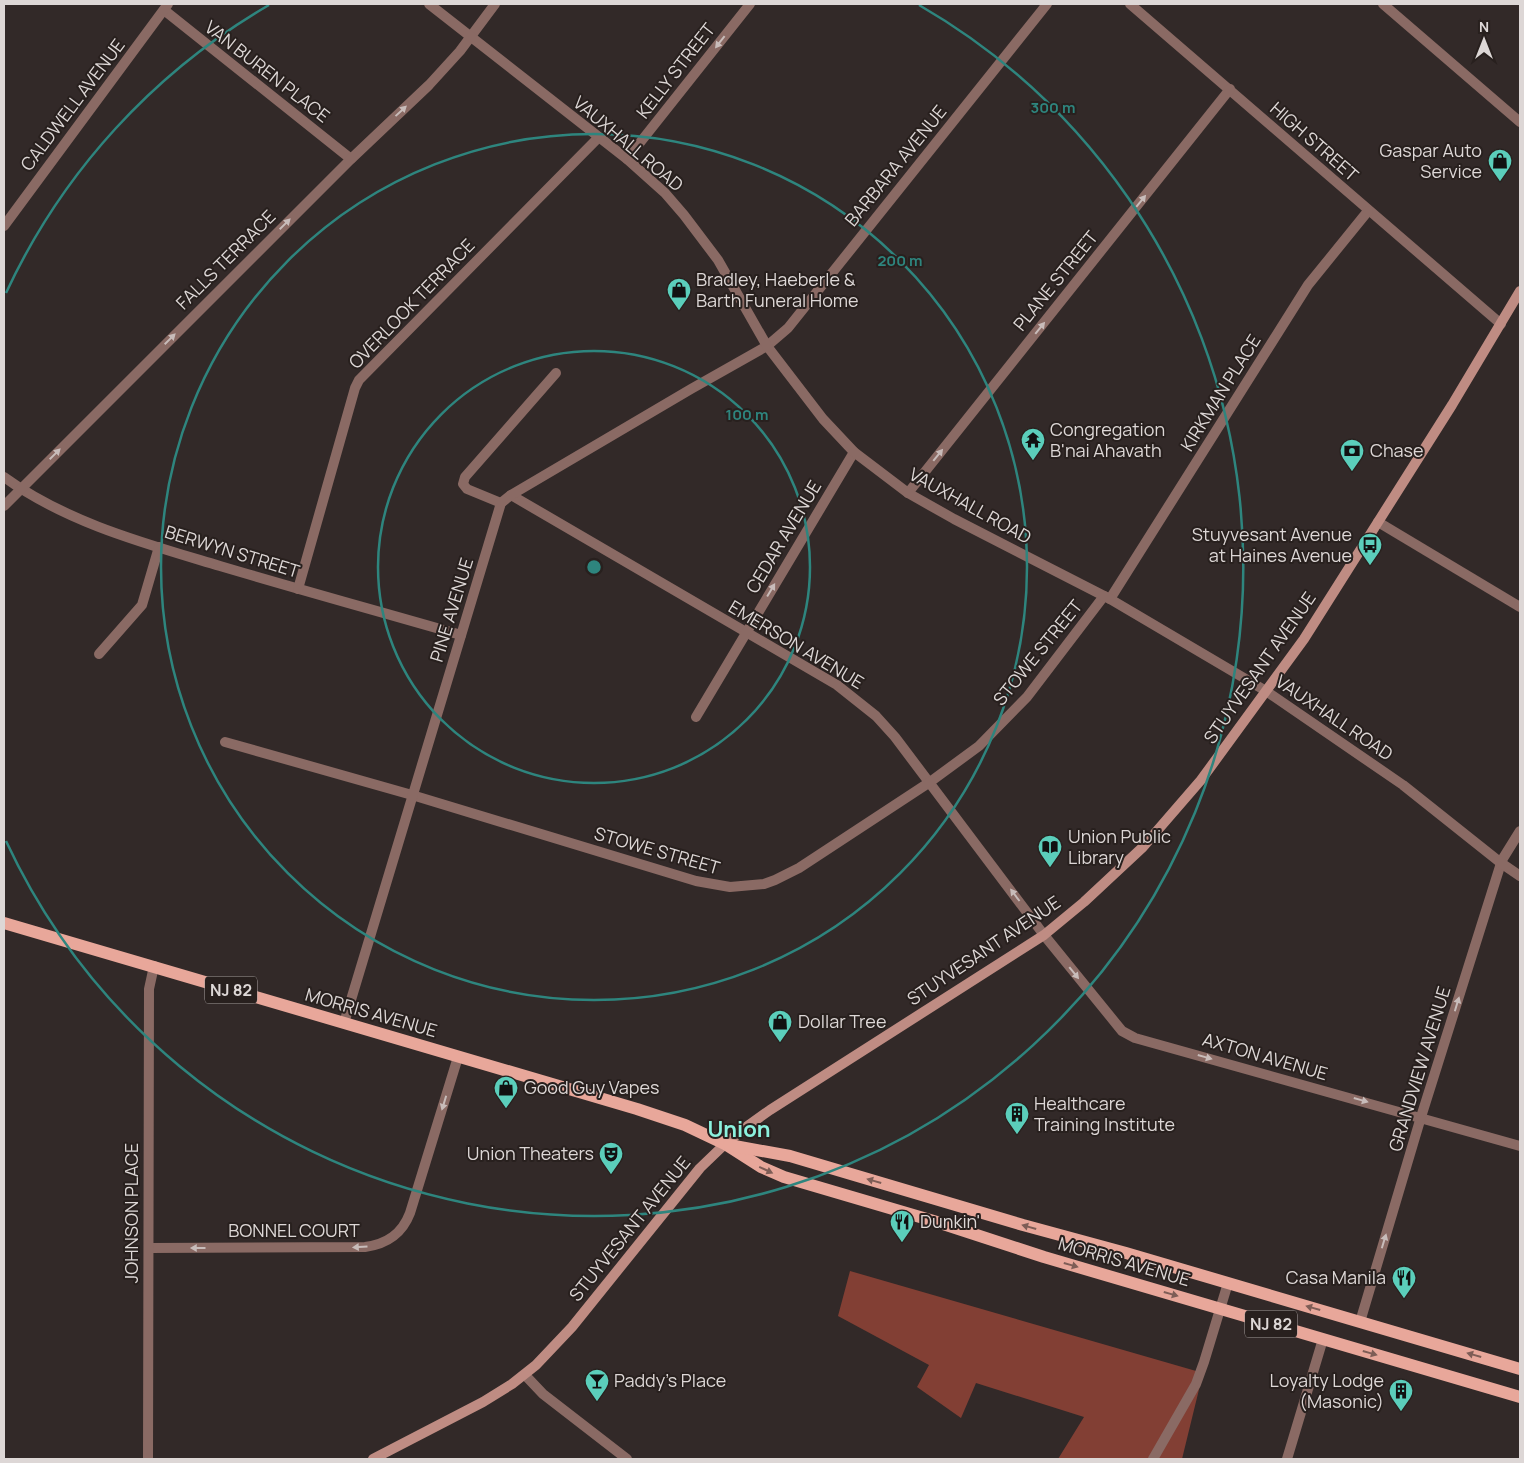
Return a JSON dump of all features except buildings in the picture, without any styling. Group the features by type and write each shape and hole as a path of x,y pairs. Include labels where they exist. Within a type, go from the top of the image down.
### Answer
{"main road":[{"name":"STUYVESANT AVENUE","path":"373,1459 483,1402 524,1375 539,1362 567,1333 689,1180 724,1144 770,1110 1044,934 1084,902 1143,847 1201,780 1304,639 1452,405 1520,291"},
{"name":"MORRIS AVENUE","path":"4,923 662,1116 724,1144 761,1168 784,1177 937,1222 1044,1257 1520,1397"},
{"name":"MORRIS AVENUE","path":"724,1144 790,1156 1520,1369"}],"street":[{"name":"VAUXHALL ROAD","path":"429,4 627,159 664,193 718,260 767,346 823,419 854,452 908,493 954,519 1107,597 1266,690 1402,785 1520,876"},
{"name":"FALLS TERRACE","path":"4,506 350,159 429,84 472,36 494,4"},
{"name":"KELLY STREET","path":"627,159 750,4"},
{"name":"BARBARA AVENUE","path":"767,346 788,328 1047,4"},
{"name":"HIGH STREET","path":"1130,4 1501,324"},
{"path":"1383,4 1520,122"},
{"name":"VAN BUREN PLACE","path":"166,7 350,159"},
{"name":"CALDWELL AVENUE","path":"4,226 166,7"},
{"name":"PLANE STREET","path":"908,493 1230,89"},
{"name":"OVERLOOK TERRACE","path":"298,589 355,388 359,380 598,138"},
{"name":"KIRKMAN PLACE","path":"1107,597 1308,284 1368,211"},
{"path":"556,374 464,477 463,484 467,489 501,503 511,495 767,346"},
{"name":"CEDAR AVENUE","path":"696,717 854,452"},
{"name":"BERWYN STREET","path":"4,477 20,489 86,521 159,547 461,635"},
{"name":"EMERSON AVENUE","path":"511,495 837,685 863,705 895,737 1044,934"},
{"name":"PINE AVENUE","path":"344,1023 501,503"},
{"path":"1378,522 1520,607"},
{"path":"99,654 142,606 159,547"},
{"name":"STOWE STREET","path":"225,742 412,795 688,878 730,887 764,884 799,868 930,782 979,746 1028,697 1107,597"},
{"name":"GRANDVIEW AVENUE","path":"1360,1322 1421,1117 1501,863 1520,831"},
{"name":"AXTON AVENUE","path":"1044,934 1122,1031 1135,1038 1520,1146"},
{"name":"JOHNSON PLACE","path":"148,1459 149,989 154,966"},
{"name":"BONNEL COURT","path":"149,1248 365,1247 374,1246 391,1239 403,1228 410,1213 458,1057"},
{"path":"1153,1459 1196,1384 1228,1283"},
{"path":"1287,1459 1323,1339"},
{"path":"524,1375 543,1394 626,1459"}],"shaded area":[{"path":"850,1271 1203,1373 1182,1459 1058,1459 1084,1417 976,1383 961,1418 917,1387 929,1365 838,1316"}],"place":[{"name":"Gaspar Auto Service","path":"1500,182"},
{"name":"Bradley, Haeberle & Barth Funeral Home","path":"679,311"},
{"name":"Congregation B'nai Ahavath","path":"1033,461"},
{"name":"Chase","path":"1352,472"},
{"name":"Stuyvesant Avenue at Haines Avenue","path":"1370,566"},
{"name":"Union Public Library","path":"1050,868"},
{"name":"Dollar Tree","path":"780,1043"},
{"name":"Good Guy Vapes","path":"506,1109"},
{"name":"Healthcare Training Institute","path":"1017,1135"},
{"name":"Union Theaters","path":"611,1175"},
{"name":"Dunkin'","path":"902,1243"},
{"name":"Casa Manila","path":"1404,1299"},
{"name":"Paddy's Place","path":"597,1402"},
{"name":"Loyalty Lodge (Masonic)","path":"1401,1412"}],"district":[{"name":"Union","path":"739,1129"}]}
